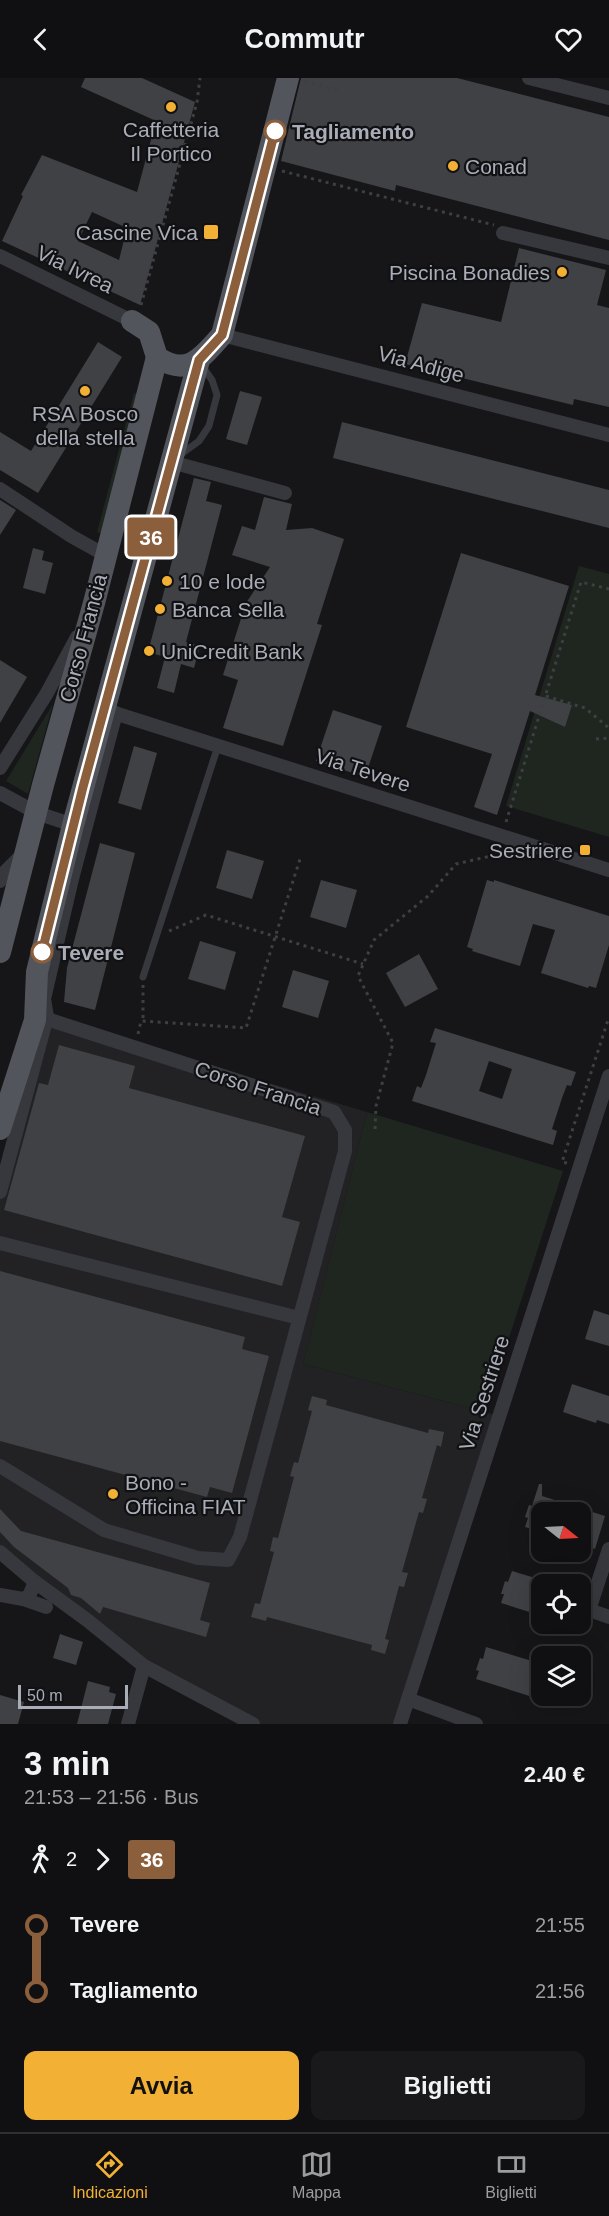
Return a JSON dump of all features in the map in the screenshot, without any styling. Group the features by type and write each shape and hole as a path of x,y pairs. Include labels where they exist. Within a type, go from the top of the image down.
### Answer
{"main road":[{"path":"132,321 149,332 157,357 176,367 199,360 222,335 266,167 296,79"},
{"name":"Corso Francia","path":"0,952 37,813 57,696 94,603 157,357"},
{"name":"Corso Francia","path":"0,1129 35,1020 37,972 73,825 110,712 171,462 199,360"}],"street":[{"path":"529,78 609,98"},
{"path":"500,229 609,258"},
{"name":"Via Ivrea","path":"0,255 132,321"},
{"name":"Via Adige","path":"222,335 609,435"},
{"path":"171,462 285,493"},
{"path":"0,489 71,536 105,555"},
{"path":"0,768 57,696"},
{"name":"Via Tevere","path":"110,712 609,870"},
{"name":"Corso Francia","path":"0,1192 47,1019 44,999 110,712"},
{"path":"0,793 37,813 73,825"},
{"name":"Corso Francia","path":"0,881 28,849"},
{"name":"Corso Francia","path":"0,1466 104,1530 198,1558 228,1560 240,1537 345,1151 345,1130 334,1112 47,1019"},
{"name":"Via Sestriere","path":"400,1724 609,1076"},
{"path":"0,1243 299,1318"},
{"path":"609,1549 589,1610 609,1617"},
{"path":"0,1552 144,1666 254,1724"},
{"path":"23,1599 29,1596 35,1582"},
{"path":"0,1594 46,1607"},
{"path":"128,1724 144,1666"},
{"path":"408,1700 476,1724"}],"lane":[{"path":"143,977 218,746"}],"path":[{"path":"132,321 140,309 196,102 200,78"},
{"path":"296,79 338,90"},
{"path":"266,167 500,229"},
{"path":"375,1129 376,1106 393,1043 358,976 363,964 374,940 428,897 456,864 495,855 581,582 609,589"},
{"path":"546,696 585,708 609,728"},
{"path":"596,739 609,738"},
{"path":"134,1048 141,1021 246,1028 301,856"},
{"path":"156,936 206,915 363,964"},
{"path":"143,977 144,1021"},
{"path":"580,1167 562,1162 609,1017"}],"shaded area":[{"path":"134,393 141,394 106,535 97,532"},
{"path":"579,566 609,574 609,837 506,806"},
{"path":"53,704 28,794 6,781"},
{"path":"47,1017 367,1112 303,1364 496,1415 398,1724 258,1724 145,1665 0,1549 0,1184"},
{"path":"367,1112 563,1171 485,1412 303,1364"}],"building":[{"path":"85,78 142,78 195,102 140,305 2,241 23,196 21,195 42,155 137,192 156,121 81,87","holes":["92,212 127,228 119,260 78,241"]},
{"name":"Conad","path":"301,78 457,78 609,117 609,240 396,185 395,191 281,161"},
{"path":"519,248 606,270 597,305 609,308 609,407 574,399 573,405 405,364 422,303 501,322"},
{"name":"RSA Bosco della stella","path":"98,342 122,357 38,493 0,470 0,432 31,451"},
{"path":"240,391 262,397 247,445 226,439"},
{"path":"342,422 609,490 609,528 333,458"},
{"path":"194,478 211,482 206,501 222,505 186,642 200,646 194,668 181,664 174,693 157,688 165,657 148,652"},
{"path":"264,497 292,504 286,530 312,528 344,539 317,624 322,625 283,746 223,728 238,680 223,675 246,603 270,567 232,555 242,526 255,530"},
{"path":"0,500 16,510 0,535"},
{"path":"33,548 44,551 42,560 53,563 45,594 23,588"},
{"path":"461,553 569,586 535,695 572,705 565,727 530,711 497,815 474,807 492,754 406,727"},
{"path":"0,660 27,677 0,723"},
{"path":"333,710 382,726 365,777 316,761"},
{"path":"134,746 157,753 141,810 118,803"},
{"path":"100,843 135,853 95,1010 64,1002 67,968"},
{"path":"227,850 264,861 252,899 216,888"},
{"path":"321,880 357,890 346,928 310,917"},
{"path":"487,880 494,882 494,880 609,916 609,945 596,988 589,986 588,988 541,973 555,930 533,924 520,966 472,951 473,949 467,947"},
{"path":"200,941 236,952 225,990 188,979"},
{"path":"419,954 438,989 405,1007 386,973"},
{"path":"293,970 329,981 318,1018 282,1007"},
{"path":"435,1028 576,1072 571,1086 567,1085 552,1129 557,1131 553,1145 412,1101 417,1086 421,1088 436,1043 430,1042","holes":["489,1061 512,1069 502,1099 479,1091"]},
{"path":"59,1045 135,1066 129,1088 305,1136 282,1217 300,1222 282,1286 4,1210 39,1083 48,1085"},
{"path":"0,1271 245,1337 242,1349 269,1356 232,1493 210,1487 207,1497 0,1441"},
{"path":"594,1310 609,1315 609,1346 585,1339"},
{"path":"572,1384 609,1396 609,1424 597,1420 596,1423 563,1412"},
{"path":"312,1396 327,1400 326,1405 428,1433 429,1429 444,1432 441,1447 437,1445 422,1498 427,1499 423,1513 419,1512 402,1572 408,1573 404,1587 399,1586 385,1639 389,1640 385,1654 371,1650 372,1645 267,1617 266,1621 251,1617 255,1603 260,1604 274,1552 270,1551 273,1537 278,1538 294,1477 290,1476 294,1462 298,1463 312,1411 308,1410"},
{"path":"539,1484 542,1484 542,1496 561,1502 533,1502"},
{"path":"529,1505 531,1506 531,1529 525,1527"},
{"path":"0,1509 21,1531 210,1583 200,1620 210,1623 206,1637 103,1607 100,1614 81,1598 71,1595 68,1588 14,1547 0,1532"},
{"path":"591,1512 605,1516 595,1549 591,1548"},
{"path":"512,1571 531,1577 531,1613 501,1603 505,1581 508,1582"},
{"path":"60,1634 83,1642 76,1665 53,1658"},
{"path":"486,1647 531,1661 531,1696 476,1679 480,1658 483,1659"},
{"path":"88,1681 110,1687 109,1692 116,1694 108,1724 77,1724"},
{"path":"0,1695 24,1702 18,1724 0,1724"}],"bus line":[{"name":"36","path":"42,952 83,787 199,360 222,335 275,131"}],"place":[{"name":"Caffetteria Il Portico","path":"171,107"},
{"name":"Tagliamento","path":"275,131"},
{"name":"Conad","path":"453,166"},
{"name":"Cascine Vica","path":"211,232"},
{"name":"Piscina Bonadies","path":"562,272"},
{"name":"RSA Bosco della stella","path":"85,391"},
{"name":"10 e lode","path":"167,581"},
{"name":"Banca Sella","path":"160,609"},
{"name":"UniCredit Bank","path":"149,651"},
{"name":"Sestriere","path":"585,850"},
{"name":"Tevere","path":"42,952"},
{"name":"Bono - Officina FIAT","path":"113,1494"}]}
